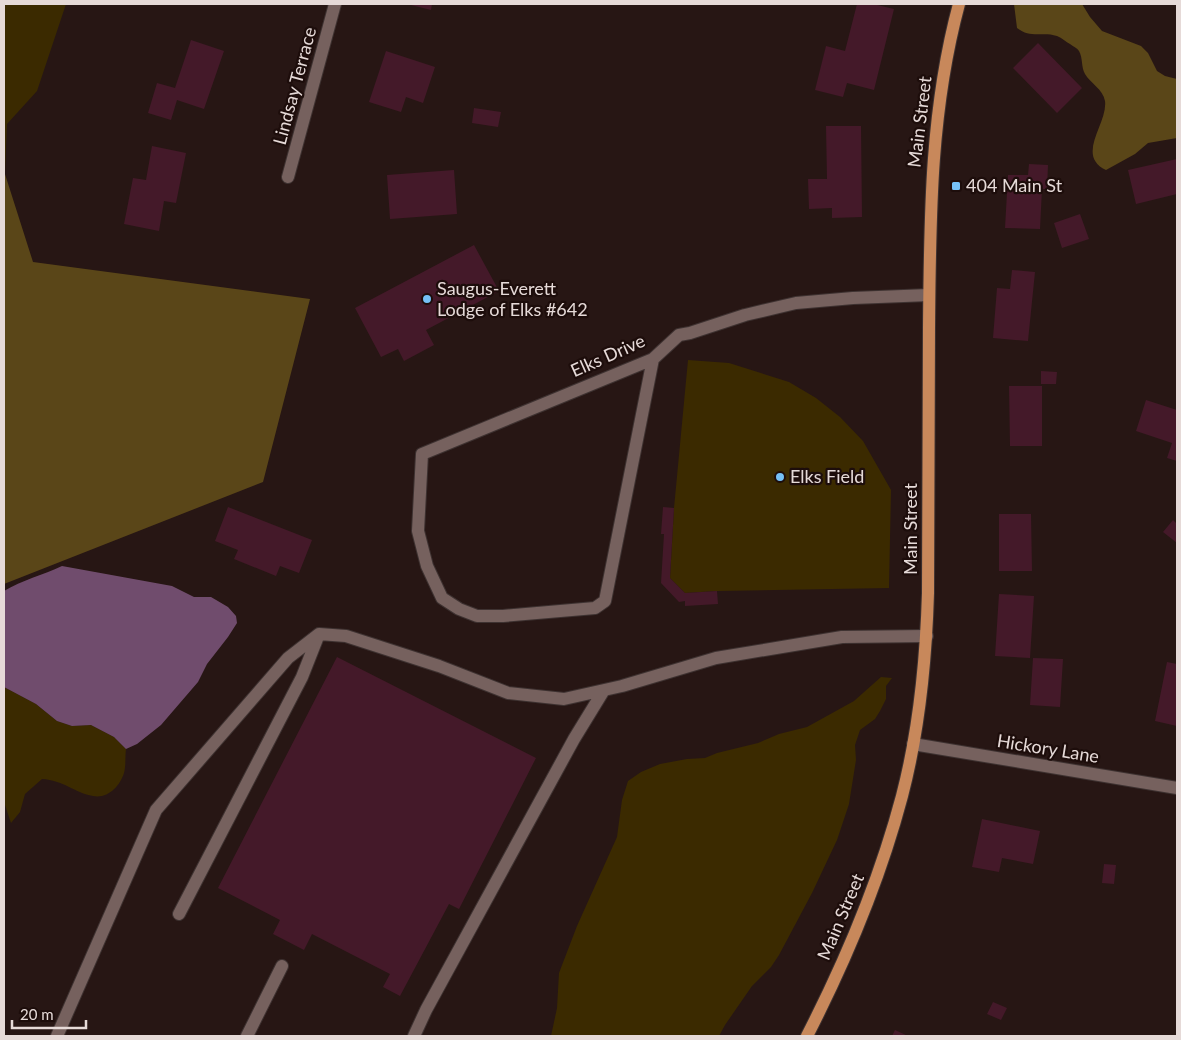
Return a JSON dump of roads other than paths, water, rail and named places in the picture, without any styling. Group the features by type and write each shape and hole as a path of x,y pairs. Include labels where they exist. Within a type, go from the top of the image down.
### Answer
{"main road":[{"name":"Main Street","path":"807,1036 872,890 902,796 920,698 927,636 930,198 933,148 945,64 959,4"}],"street":[{"name":"Lindsay Terrace","path":"288,177 335,4"},
{"name":"Elks Drive","path":"653,359 605,601 595,608 503,616 477,616 459,609 442,598 427,566 418,531 422,454 653,359 679,335 745,315 796,303 853,298 929,295"},
{"path":"57,1036 156,810 288,658 319,634 346,636 439,666 508,693 564,699 604,690 716,658 842,637 927,636"},
{"path":"179,914 302,677 319,634"},
{"path":"414,1036 426,1010 574,739 604,690"},
{"name":"Hickory Lane","path":"913,744 1177,788"},
{"path":"247,1036 282,966"}],"place":[{"name":"404 Main St","path":"956,186"},
{"name":"Saugus-Everett Lodge of Elks #642","path":"427,299"},
{"name":"Elks Field","path":"780,477"}]}
